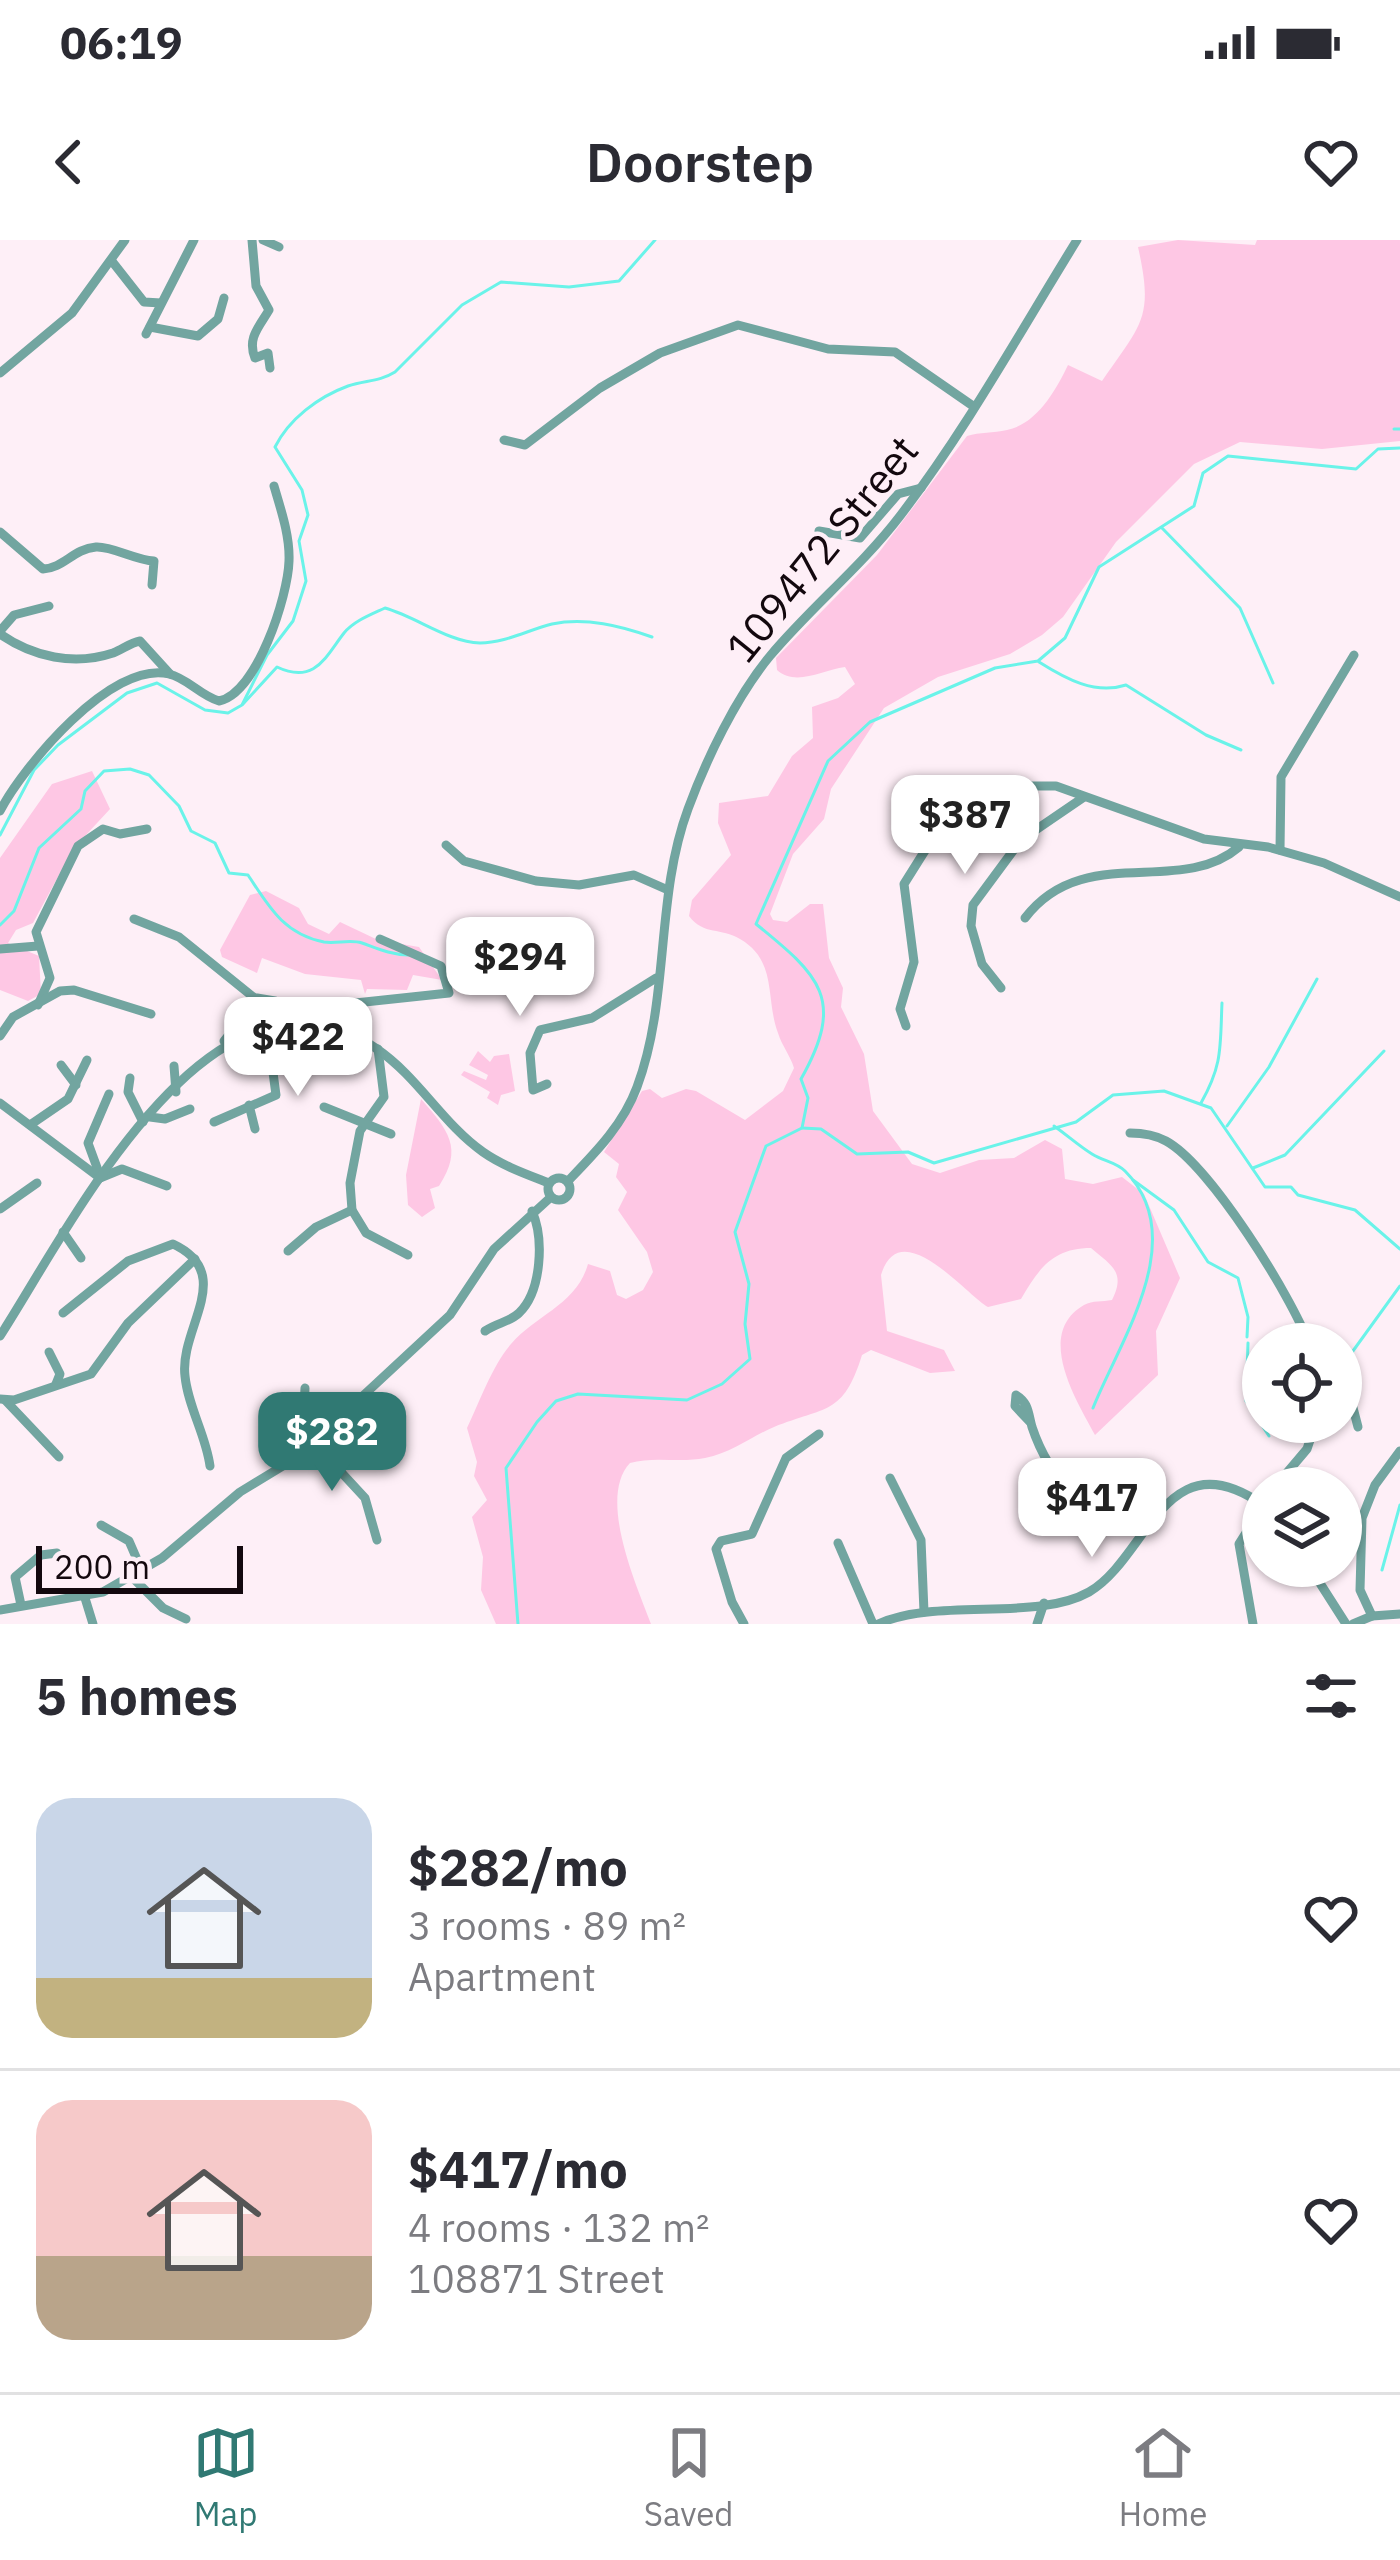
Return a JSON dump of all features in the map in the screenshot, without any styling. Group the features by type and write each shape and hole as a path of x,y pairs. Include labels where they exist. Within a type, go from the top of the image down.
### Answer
{"street":[{"path":"0,373 62,323 125,240"},
{"path":"150,327 194,240"},
{"path":"252,240 256,286 269,310 252,337 252,353 254,358 268,353 270,368"},
{"path":"262,240 279,247"},
{"name":"109472 Street","path":"551,1197 568,1196 568,1181 604,1144 637,1088 668,890 693,796 760,668 860,565 921,488 1077,240"},
{"path":"111,260 144,302 150,327"},
{"path":"150,327 200,335 218,319 224,298"},
{"path":"144,302 161,303"},
{"path":"504,440 525,445 552,421 659,353 738,325 828,349 895,352 973,406"},
{"path":"49,606 14,615 0,633 25,651 64,659 106,655 140,641 170,674 219,700 232,697 250,676 288,578 288,543 274,486"},
{"path":"819,531 860,538 898,494 921,488"},
{"path":"0,532 43,569 58,567 72,552 102,547 123,557 154,561 152,585"},
{"path":"1280,850 1281,777 1354,655"},
{"path":"0,811 21,773 95,702 125,681 170,674"},
{"path":"906,1026 900,1009 914,962 904,884 948,814 970,796 1008,784 1056,786 1132,817 1239,847 1280,850 1336,867 1400,897"},
{"path":"1001,988 982,964 971,926 973,905 1021,840 1084,797"},
{"path":"38,1005 50,978 38,946 41,912 77,846 104,829 120,834 147,829"},
{"path":"446,845 470,863 548,884 588,884 634,875 668,890"},
{"path":"1025,918 1039,902 1085,875 1207,863 1239,847"},
{"path":"134,919 172,933 255,998 274,1001 310,1023 378,1049 484,1154 549,1183"},
{"path":"223,1046 254,1028 310,1023 346,1004 449,993 441,966 380,939"},
{"path":"0,949 38,946"},
{"path":"548,1084 533,1090 530,1053 540,1030 592,1018 656,978"},
{"path":"0,1036 14,1017 60,991 151,1014"},
{"path":"0,1336 100,1178 146,1120 223,1046 256,1007 255,998"},
{"path":"214,1122 276,1095 272,1065 254,1028"},
{"path":"378,1049 382,1102 364,1121 350,1183 352,1210 366,1233 408,1255"},
{"path":"30,1125 68,1099 87,1060"},
{"path":"61,1065 76,1085"},
{"path":"174,1066 176,1092"},
{"path":"130,1078 128,1092 146,1120"},
{"path":"100,1178 88,1143 109,1094"},
{"path":"249,1106 255,1129"},
{"path":"2,1107 100,1178"},
{"path":"324,1107 391,1134"},
{"path":"146,1120 165,1119 190,1108"},
{"path":"1130,1133 1166,1141 1197,1170 1292,1300 1301,1323"},
{"path":"100,1178 122,1169 167,1186"},
{"path":"549,1183 559,1178 568,1181"},
{"path":"0,1610 85,1598 136,1574 240,1492 302,1452 450,1315 494,1249 551,1197 549,1183"},
{"path":"0,1209 37,1184"},
{"path":"288,1251 316,1227 352,1210"},
{"path":"485,1331 512,1319 532,1295 539,1240 532,1211"},
{"path":"63,1232 81,1258"},
{"path":"63,1313 140,1253 173,1244 195,1259 206,1286 184,1373 210,1466"},
{"path":"59,1457 2,1399 92,1374 128,1323 195,1259"},
{"path":"49,1352 60,1374 56,1384"},
{"path":"302,1452 305,1388"},
{"path":"1030,1422 1050,1465 1075,1498 1106,1521 1139,1531"},
{"path":"744,1624 716,1549 721,1541 752,1534 786,1458 819,1433"},
{"path":"323,1434 340,1471 365,1498 377,1540"},
{"path":"1372,1616 1360,1590 1362,1518 1375,1485 1400,1451"},
{"path":"890,1478 921,1540 924,1612"},
{"path":"838,1543 875,1624 924,1612 1073,1599 1100,1584 1160,1508 1198,1489 1225,1488 1242,1495"},
{"path":"101,1526 129,1541 136,1574 164,1608 186,1619"},
{"path":"21,1605 15,1577 40,1555 57,1553"},
{"path":"1247,1587 1253,1624"},
{"path":"1324,1587 1349,1624 1400,1614"},
{"path":"85,1598 93,1624"},
{"path":"1036,1624 1044,1603"}],"shaded area":[{"path":"1178,240 1255,245 1257,240 1400,240 1400,441 1322,449 1240,442 1194,464 1116,542 1063,617 1042,635 1010,654 938,677 884,708 831,789 824,819 793,854 770,914 773,920 787,922 810,904 823,904 829,958 843,988 841,1007 864,1054 873,1111 912,1164 940,1173 979,1160 1014,1158 1045,1140 1062,1149 1065,1179 1093,1184 1122,1177 1144,1194 1180,1278 1156,1331 1158,1375 1095,1435 1070,1387 1061,1350 1069,1318 1087,1303 1112,1300 1116,1290 1115,1270 1091,1248 1056,1256 1021,1299 988,1307 933,1263 903,1252 890,1258 881,1275 887,1331 944,1350 955,1371 930,1373 871,1350 862,1355 840,1399 820,1411 715,1456 630,1463 621,1478 618,1519 651,1624 496,1624 481,1590 483,1557 472,1517 487,1500 474,1476 477,1462 467,1428 504,1353 575,1289 588,1264 610,1271 617,1295 626,1299 643,1290 653,1272 647,1252 618,1210 627,1192 616,1177 619,1164 604,1152 642,1091 650,1089 662,1098 686,1089 696,1091 745,1120 783,1091 794,1068 778,1033 760,958 740,939 701,926 689,916 692,900 731,855 718,823 719,803 768,796 792,756 813,738 812,707 838,698 855,684 845,667 801,677 784,675 777,670 776,658 877,555 967,436 1007,430 1028,421 1051,395 1068,365 1102,381 1141,319 1145,290 1138,247"},
{"path":"92,771 110,809 73,849 33,923 16,930 8,943 39,956 41,994 28,1001 0,990 0,858 52,784"},
{"path":"266,891 299,908 308,924 329,934 340,922 378,940 419,947 442,980 413,975 407,990 367,989 365,994 361,980 305,974 262,958 257,973 222,957 220,950 250,895"},
{"path":"562,936 565,943 517,968 463,972 458,963 469,953 501,956"},
{"path":"478,1051 490,1062 494,1056 509,1054 515,1091 501,1095 498,1105 487,1098 490,1092 461,1075 464,1071 486,1080 488,1075 469,1065"},
{"path":"421,1099 445,1130 451,1150 447,1173 439,1186 430,1189 435,1208 422,1217 408,1205 406,1175"}],"waterway":[{"path":"0,835 34,770 58,745 127,693 157,683 205,710 228,713 242,705 267,655 293,621 306,581 299,541 308,515 302,490 275,447 296,418 337,391 395,372 462,305 501,282 569,287 619,281 655,240"},
{"path":"1394,429 1400,429"},
{"path":"518,1624 506,1468 537,1422 556,1401 578,1394 687,1400 722,1384 750,1359 745,1324 749,1284 735,1232 766,1146 802,1128 808,1098 801,1079 815,1052 823,1009 810,975 756,924 828,761 870,722 995,668 1038,661 1065,638 1099,567 1194,506 1203,473 1228,456 1356,469 1378,449 1400,448"},
{"path":"1162,528 1240,608 1273,683"},
{"path":"243,704 277,667 290,672 310,670 353,625 385,608 456,638 480,643 578,622 616,626 652,637"},
{"path":"1039,662 1092,687 1126,685 1206,735 1241,750"},
{"path":"0,925 14,911 39,848 81,809 85,791 104,771 130,769 149,775 179,806 191,831 215,843 229,873 248,875 287,925 324,942 357,942 408,955"},
{"path":"452,973 551,949"},
{"path":"1227,1126 1269,1067 1317,979"},
{"path":"1201,1103 1217,1066 1222,1003"},
{"path":"1253,1168 1285,1155 1384,1051"},
{"path":"802,1128 821,1129 857,1154 908,1152 934,1163 1076,1122 1113,1095 1164,1091 1211,1108 1265,1187 1291,1187 1298,1195 1355,1210 1400,1249"},
{"path":"1054,1126 1125,1171 1144,1198 1152,1227 1144,1290 1093,1408"},
{"path":"1133,1180 1174,1210 1208,1262 1238,1278 1248,1323"},
{"path":"1362,1339 1400,1286"},
{"path":"1382,1570 1400,1505"}]}
